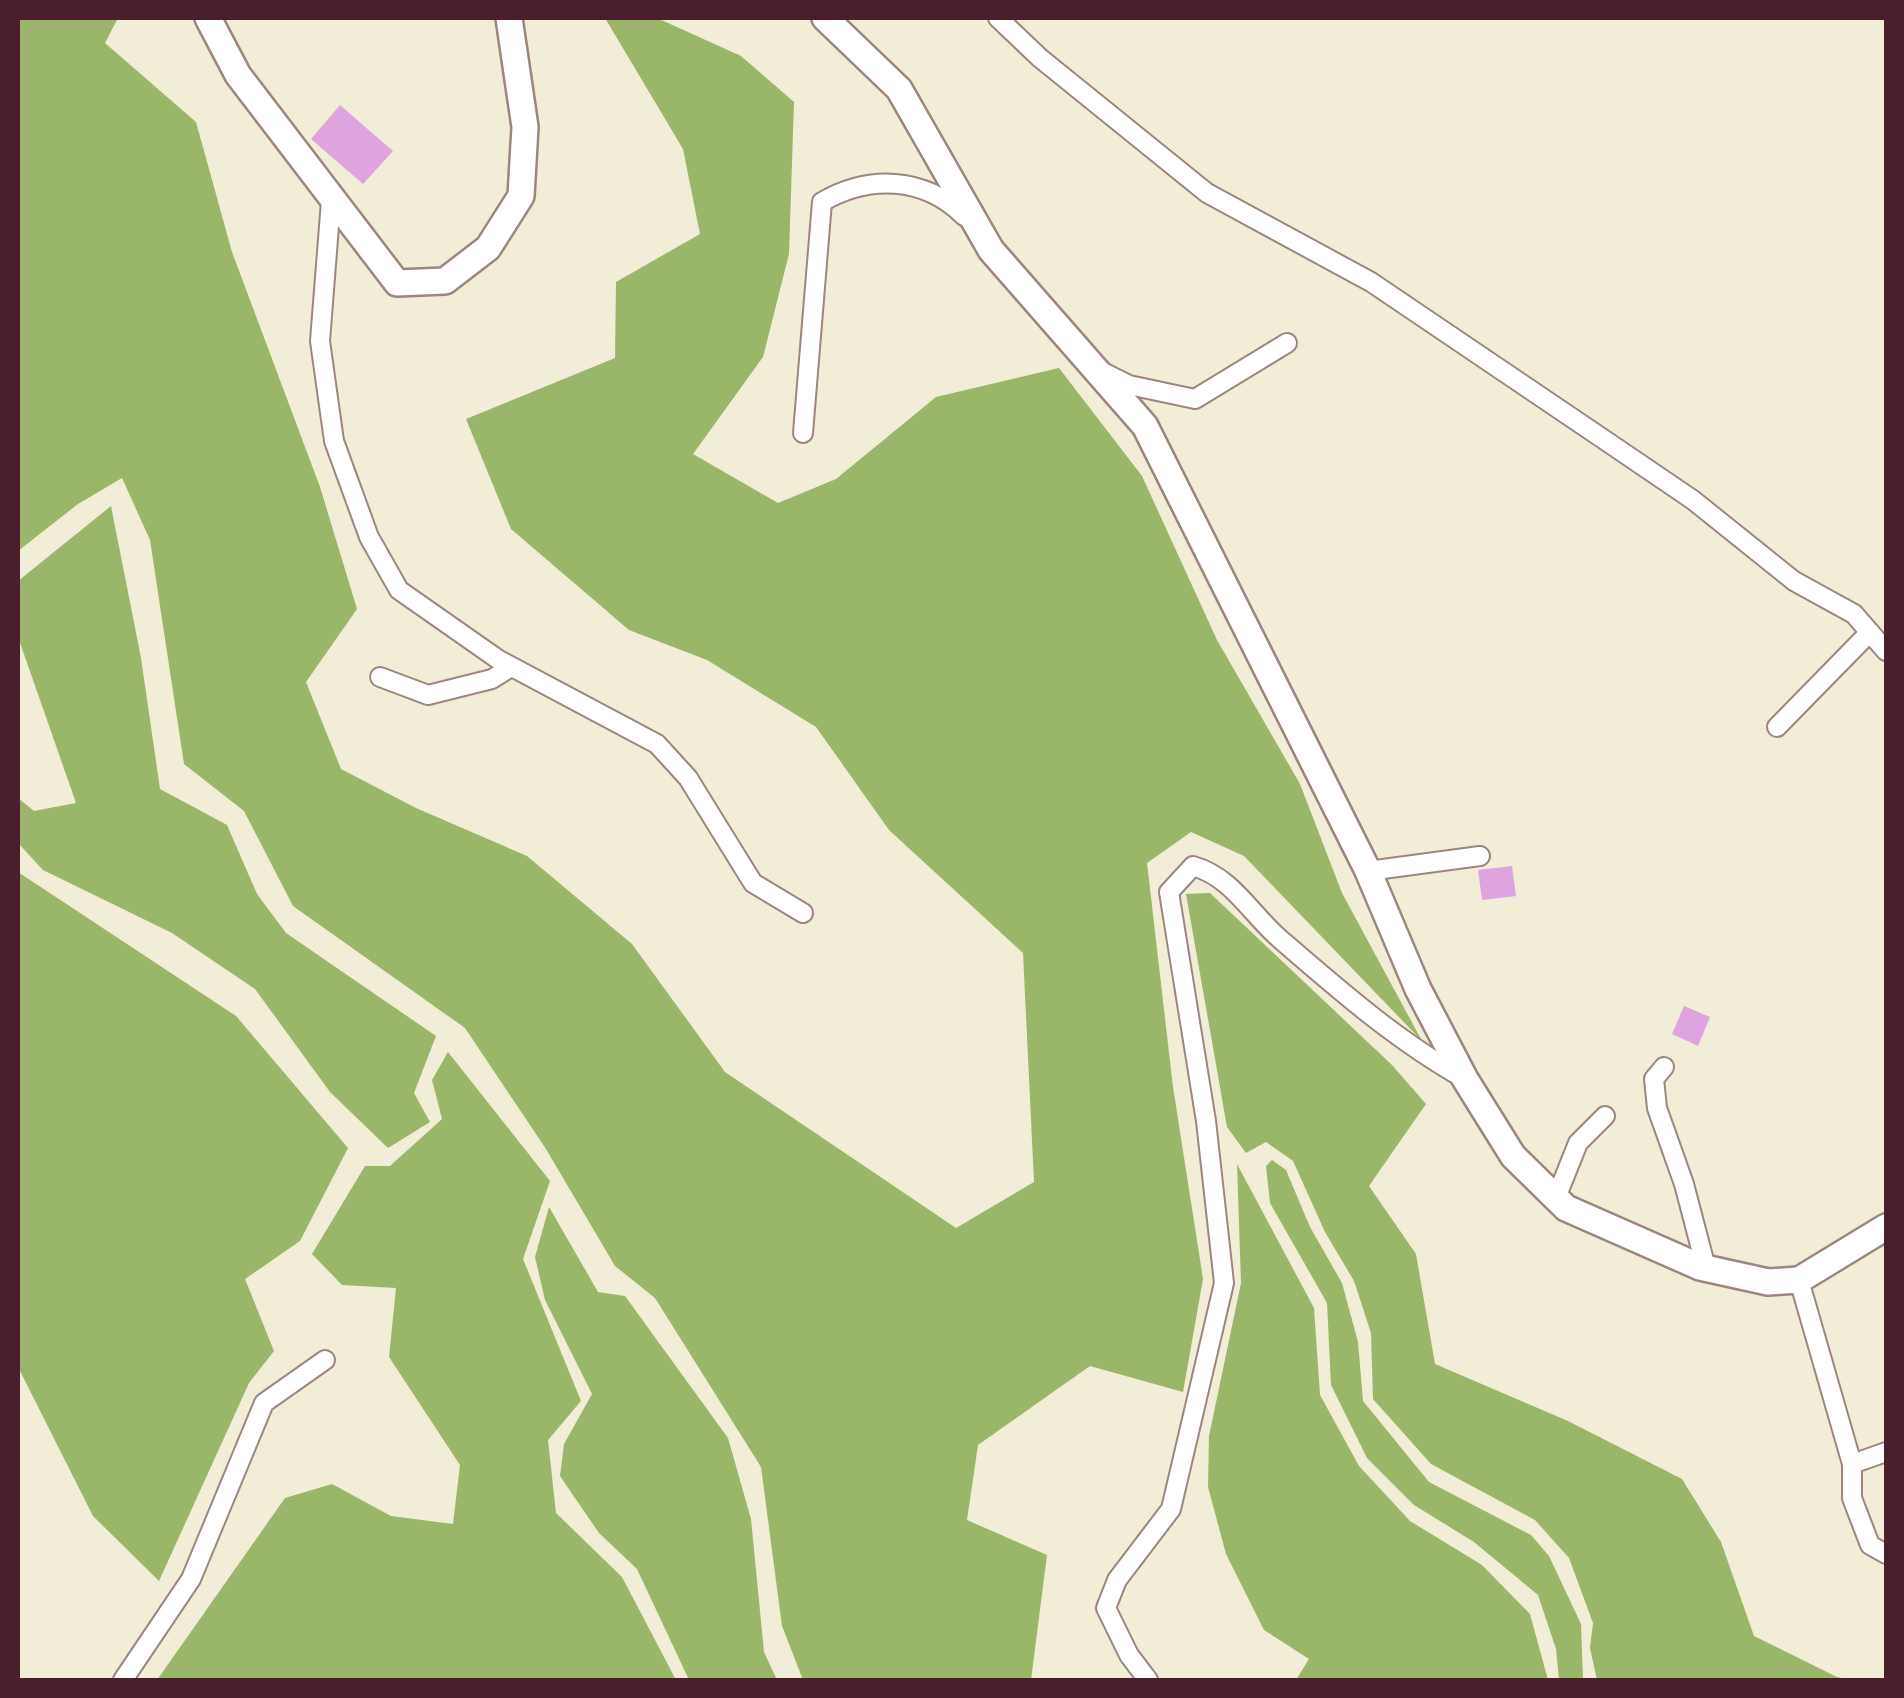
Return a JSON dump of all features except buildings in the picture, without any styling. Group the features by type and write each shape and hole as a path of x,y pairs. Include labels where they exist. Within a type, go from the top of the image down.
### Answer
{"street":[{"path":"208,18 238,75 397,284 445,281 488,248 521,196 525,127 509,18"},
{"path":"825,18 898,89 982,234"},
{"path":"998,18 1040,58 1207,193 1370,282 1693,500 1794,582 1854,614 1886,651"},
{"path":"803,432 815,330 822,202 847,187 874,180 950,202 982,234 1145,426 1368,871 1418,989 1465,1079 1514,1156 1566,1208 1706,1268 1768,1282 1799,1280 1886,1227"},
{"path":"332,201 320,341 334,441 368,537 398,590 511,666 656,744 688,778 753,883 803,914"},
{"path":"1094,368 1129,386 1195,399 1287,343"},
{"path":"1777,727 1870,632"},
{"path":"380,678 428,695 492,679 511,666"},
{"path":"1368,871 1480,856"},
{"path":"1148,1680 1129,1655 1106,1608 1116,1580 1171,1509 1224,1282 1206,1121 1170,892 1193,866 1216,872 1276,936 1414,1050 1465,1079"},
{"path":"1664,1067 1654,1079 1657,1108 1684,1184 1706,1268"},
{"path":"1556,1198 1578,1143 1605,1116"},
{"path":"1799,1280 1852,1464 1852,1498 1870,1544 1886,1554"},
{"path":"123,1680 191,1579 264,1403 325,1360"},
{"path":"1852,1464 1886,1452"}],"green space":[{"path":"18,18 118,18 105,43 196,122 232,252 320,487 357,609 306,682 341,769 416,808 527,856 632,944 725,1072 956,1228 1034,1182 1023,953 889,830 816,727 707,660 629,630 511,529 466,419 615,358 616,282 700,234 683,149 605,18 657,18 741,56 794,102 789,254 763,357 693,454 778,503 836,479 936,397 1059,368 1142,476 1217,640 1300,784 1342,893 1422,1041 1244,856 1191,832 1147,863 1173,1087 1203,1279 1183,1392 1090,1366 978,1445 967,1520 1047,1555 1031,1680 803,1680 782,1626 761,1467 655,1298 615,1266 546,1149 465,1028 293,906 244,811 184,764 150,540 122,478 78,504 18,551"},
{"path":"111,506 141,658 160,789 227,825 257,894 286,933 436,1036 414,1093 430,1122 388,1148 330,1092 255,989 172,933 43,870 18,843 18,798 34,811 76,803 18,637 18,581"},
{"path":"18,872 236,1016 348,1148 300,1241 245,1279 274,1351 249,1383 159,1581 93,1516 18,1367"},
{"path":"1210,893 1392,1065 1426,1104 1369,1186 1416,1254 1435,1364 1568,1421 1682,1479 1721,1542 1754,1636 1837,1677 1852,1680 1597,1680 1590,1648 1593,1623 1569,1558 1535,1520 1431,1464 1373,1399 1371,1333 1354,1281 1325,1232 1293,1161 1266,1142 1246,1153 1227,1127 1186,894"},
{"path":"448,1052 550,1181 523,1259 581,1401 548,1440 556,1513 622,1577 676,1680 157,1680 285,1498 332,1484 391,1516 453,1524 460,1465 389,1357 396,1288 342,1285 312,1254 365,1166 390,1166 442,1119 432,1080"},
{"path":"1272,1160 1286,1170 1310,1227 1342,1283 1358,1342 1363,1401 1429,1482 1531,1535 1549,1556 1581,1624 1583,1680 1559,1680 1556,1649 1538,1595 1474,1542 1414,1505 1367,1458 1331,1385 1327,1303 1270,1203 1266,1166"},
{"path":"1237,1164 1314,1308 1320,1395 1359,1466 1410,1521 1482,1565 1530,1614 1548,1680 1296,1680 1309,1659 1264,1630 1226,1554 1208,1487 1209,1436 1241,1283"},
{"path":"549,1207 598,1292 625,1296 728,1438 751,1519 764,1652 777,1680 689,1680 637,1569 599,1533 560,1476 564,1444 592,1394 545,1300 535,1257"}]}
